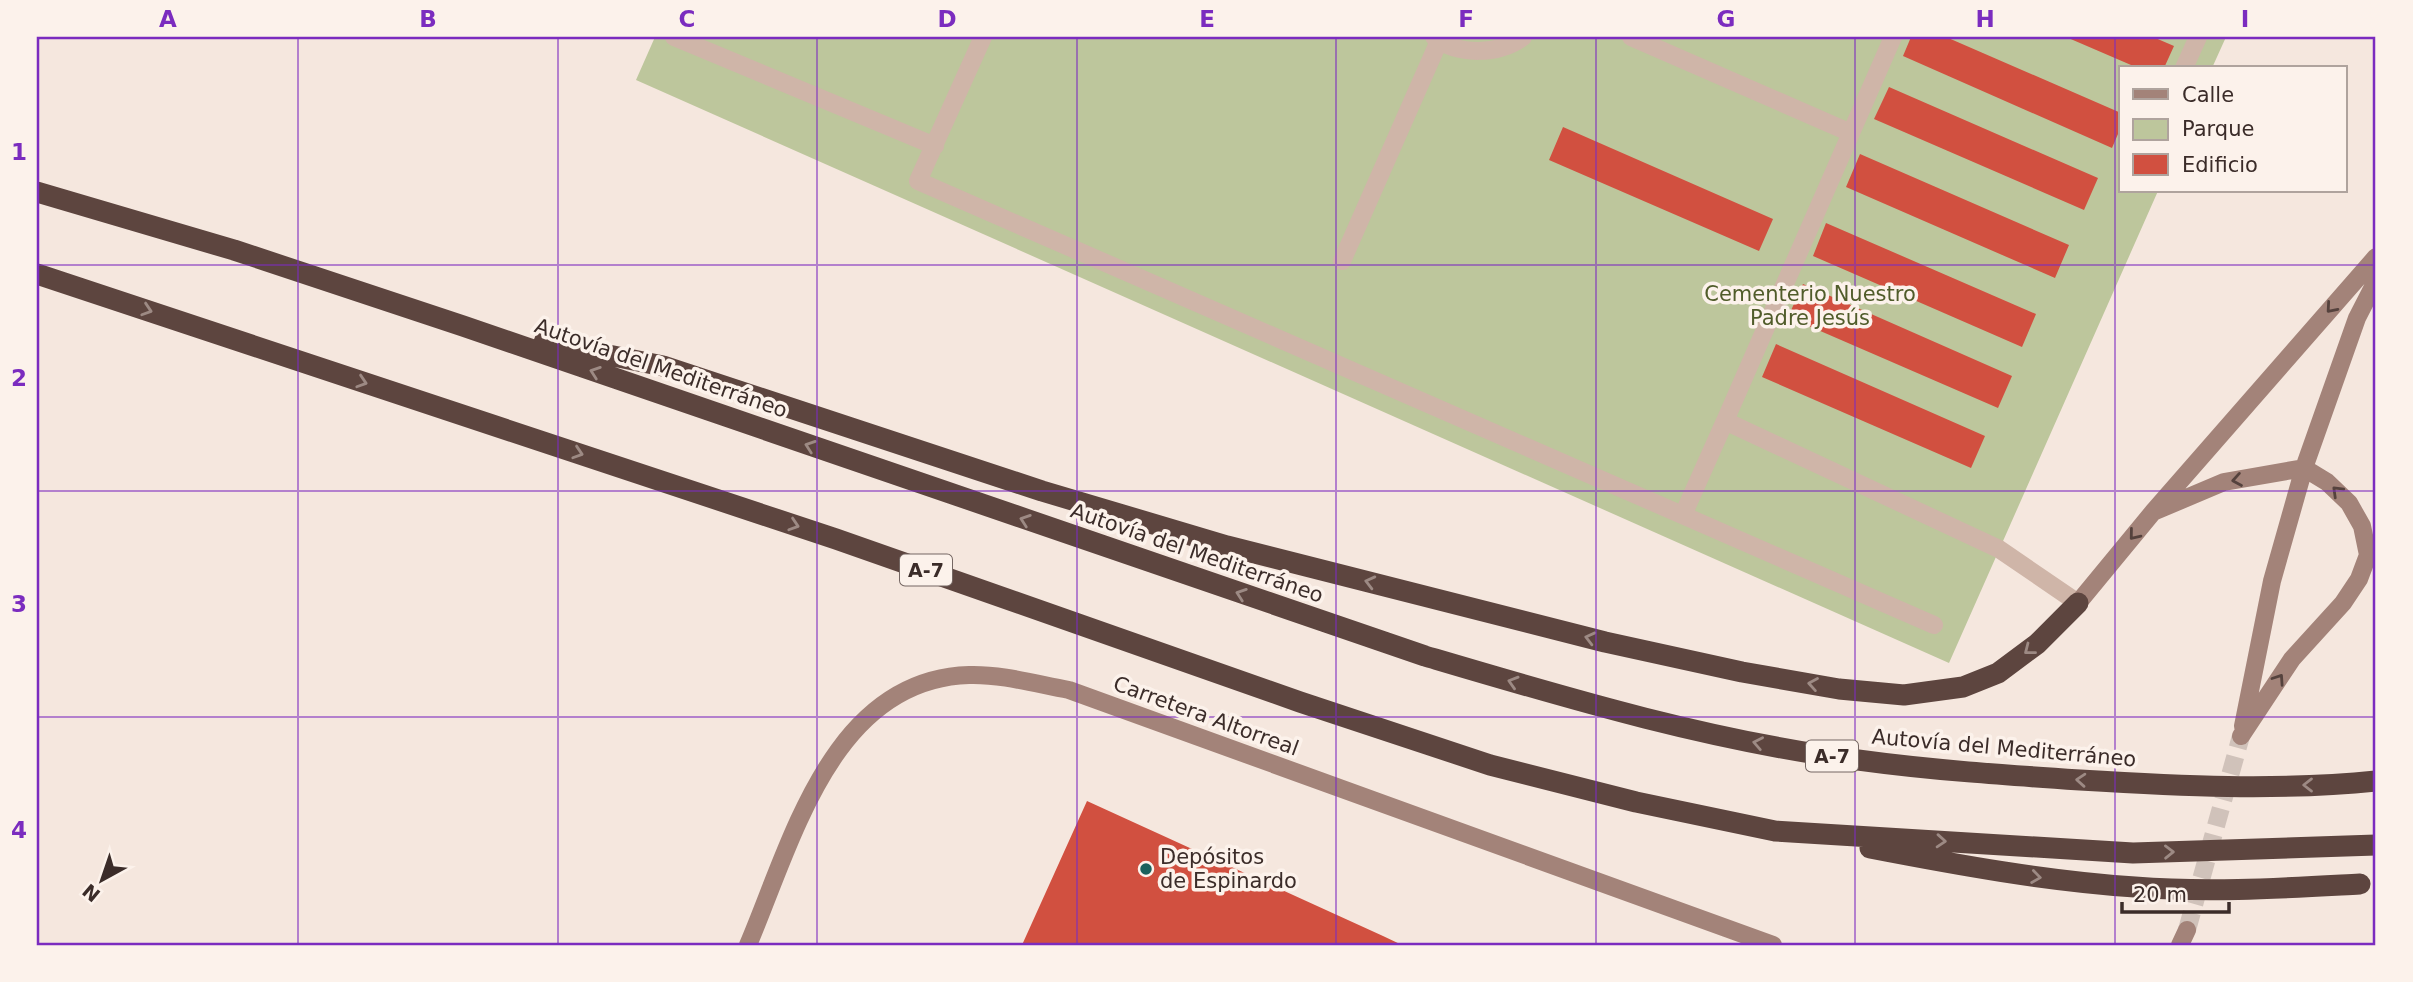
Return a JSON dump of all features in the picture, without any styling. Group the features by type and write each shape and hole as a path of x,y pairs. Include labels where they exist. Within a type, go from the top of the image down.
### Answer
{"highway":[{"name":"Autovía del Mediterráneo","path":"37,192 234,250 463,326 1401,648 1550,694 1676,726 1857,760 1972,772 2181,785 2339,785 2376,781"},
{"name":"A-7","path":"37,276 82,288 836,539 1300,702 1490,765 1636,802 1775,831 2133,853 2376,845"},
{"path":"463,326 663,366 1042,491 1227,546 1605,642 1814,685 1904,695 1963,687 1998,673 2037,644 2078,603"},
{"path":"1775,831 2036,878 2124,886 2235,890 2360,884"}],"street":[{"path":"2078,603 2153,512 2376,257"},
{"path":"2153,512 2224,482 2304,468 2327,482 2349,503 2362,526 2368,555 2359,579 2292,659 2241,736 2272,581 2304,468 2357,318 2376,281"},
{"name":"Carretera Altorreal","path":"748,945 812,792 836,752 861,722 894,697 926,681 969,675 1013,679 1069,691 1773,945"}],"lane":[{"path":"674,37 934,146"},
{"path":"983,37 918,181 1934,625"},
{"path":"1342,261 1437,39 1465,50 1492,50 1523,37"},
{"path":"1631,37 1851,133"},
{"path":"1683,515 1893,37"},
{"path":"2185,66 2198,37"},
{"path":"1725,421 1999,549 2078,603"}],"green space":[{"name":"Cementerio Nuestro Padre Jesús","path":"655,37 2226,37 2213,66 2119,66 2119,192 2158,192 1949,663 636,80"}],"building":[{"path":"1911,37 1946,37 2119,112 2119,132 2112,148 1903,56"},
{"path":"2066,37 2153,37 2174,46 2165,66 2133,66"},
{"path":"1889,87 2098,178 2084,210 1874,119"},
{"path":"1563,127 1773,219 1759,251 1549,160"},
{"path":"1860,154 2069,245 2055,278 1846,187"},
{"path":"1826,223 2036,314 2022,347 1813,256"},
{"path":"1803,284 2012,376 1998,408 1788,317"},
{"path":"1776,344 1985,436 1971,468 1762,377"},
{"name":"Depósitos de Espinardo","path":"1087,801 1383,936 1402,945 1022,945"}],"tunnel":[{"path":"2187,930 2241,736"}],"place":[{"name":"Depósitos de Espinardo","path":"1146,869"}]}
